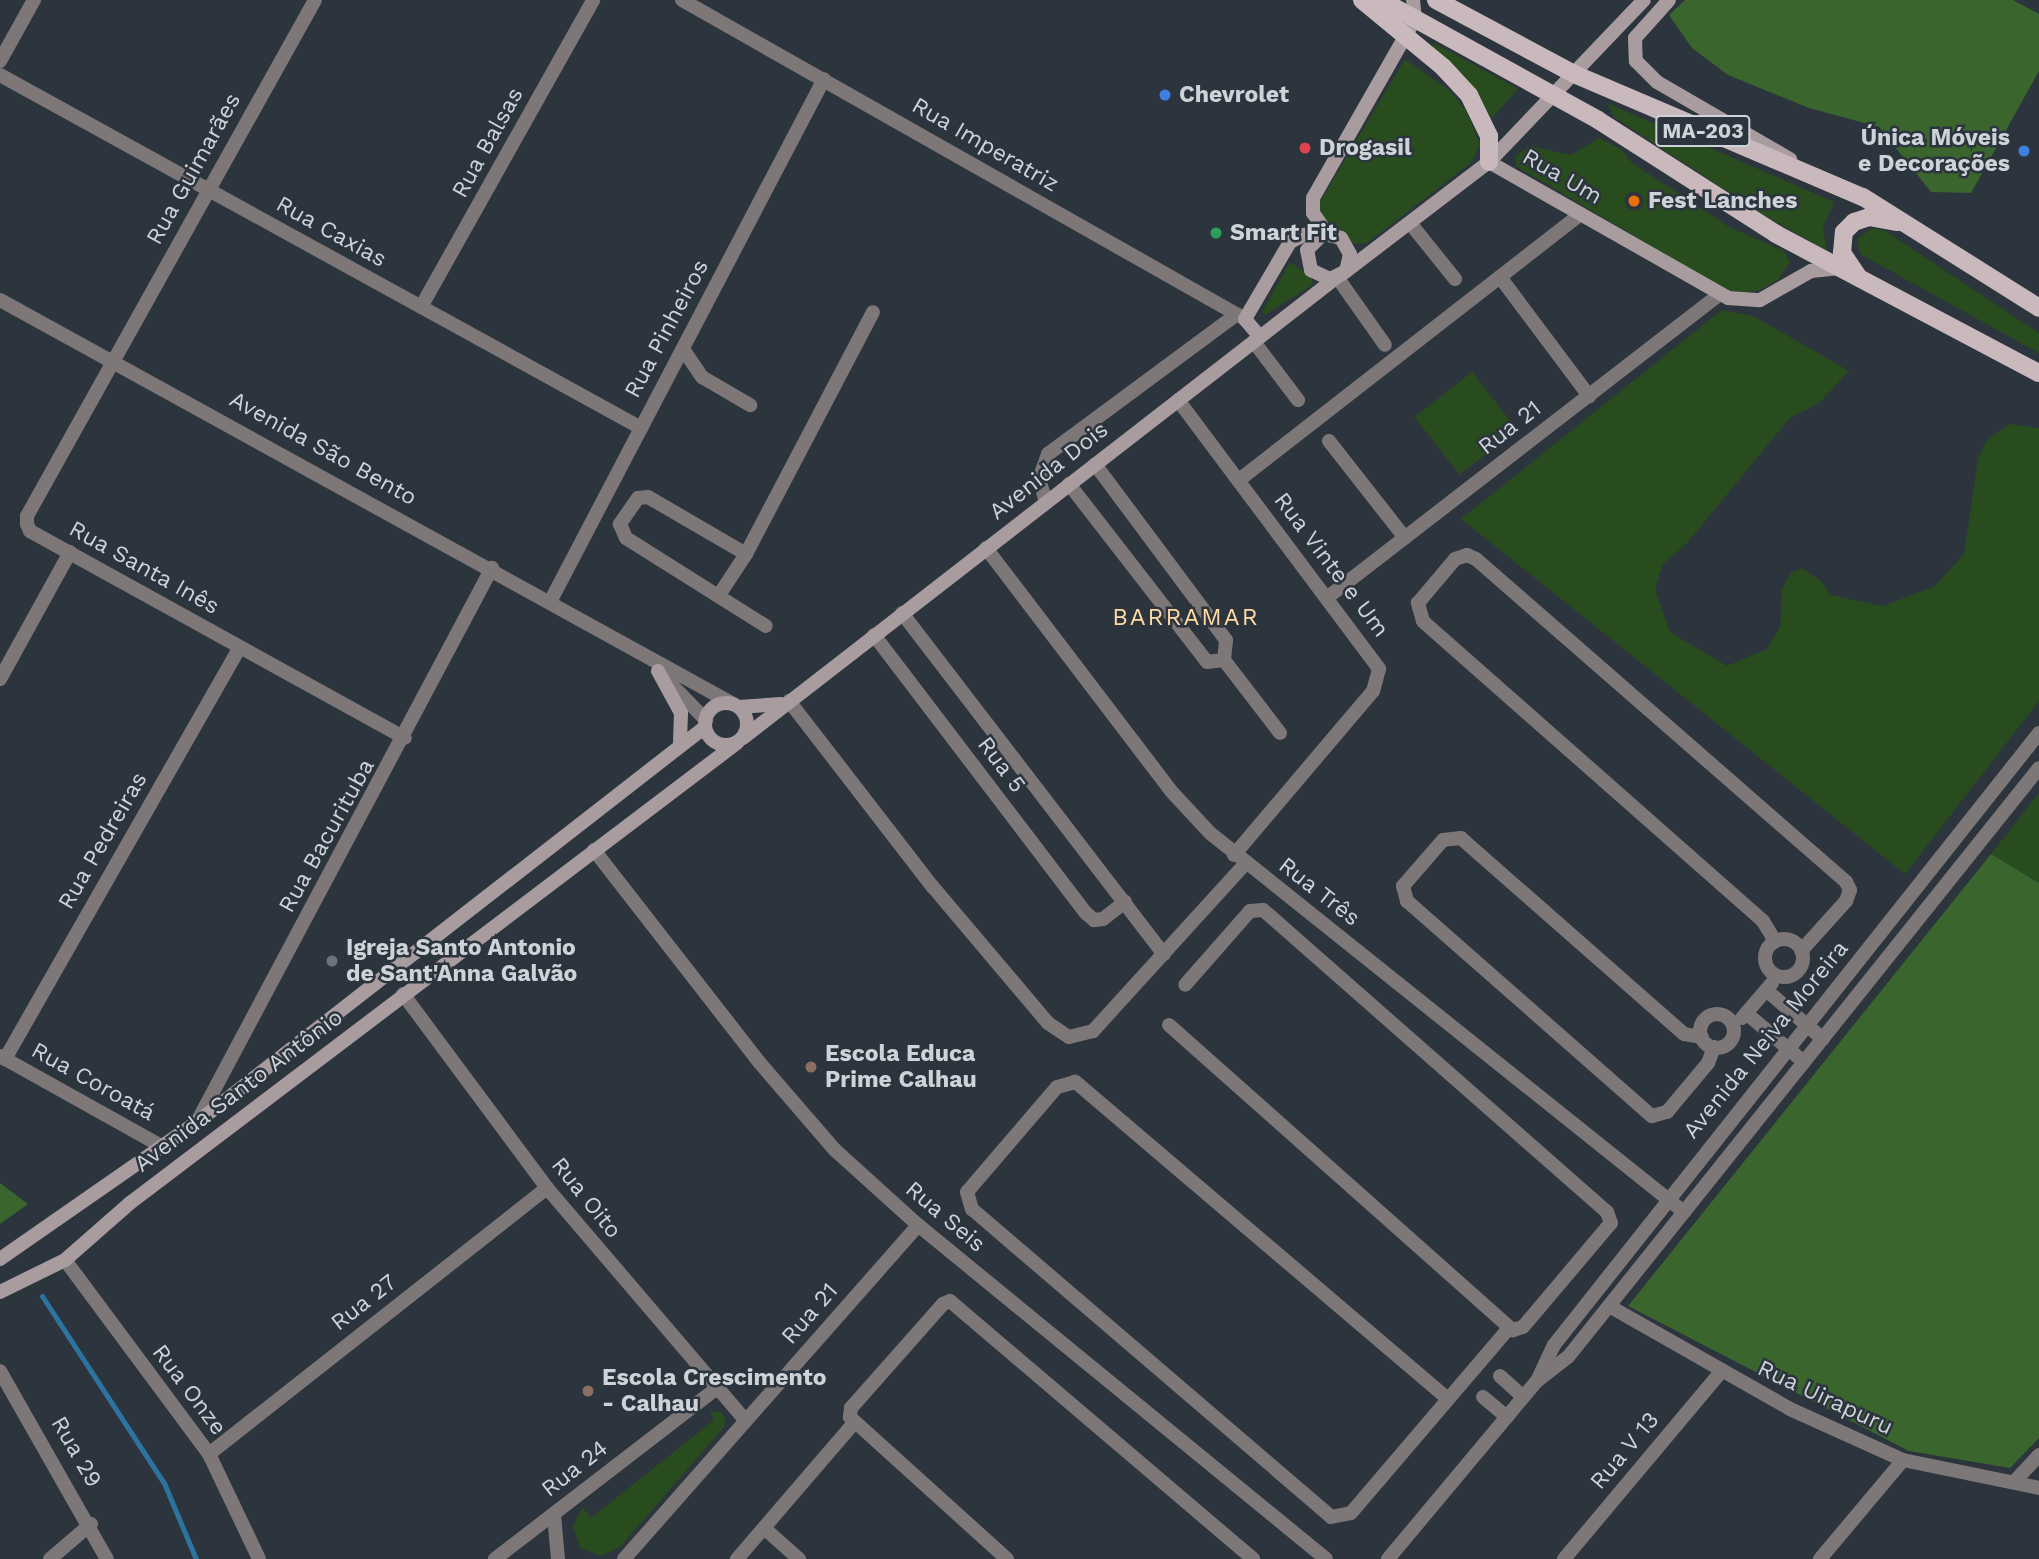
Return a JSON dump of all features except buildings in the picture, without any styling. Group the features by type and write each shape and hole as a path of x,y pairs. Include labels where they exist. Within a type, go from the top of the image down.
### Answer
{"main road":[{"path":"1362,0 1404,38 1443,67 1469,95 1486,127 1489,162"},
{"name":"MA-203","path":"1381,0 1598,120 1738,211 1838,268 2039,373"},
{"path":"1325,235 1313,213 1313,198 1415,19 1413,0"},
{"name":"MA-203","path":"1436,0 1574,74 1834,184 1917,229 2039,308"},
{"name":"Avenida Dois","path":"740,741 986,548 1489,162 1644,0"},
{"path":"1670,0 1635,38 1633,52 1644,72 1834,184"},
{"path":"1574,74 1578,93 1598,120"},
{"name":"Rua Um","path":"1489,162 1720,294 1739,301 1760,300 1811,271 1838,268"},
{"path":"1871,286 1842,253 1842,239 1849,226 1877,217 1917,229"},
{"path":"1241,316 1287,245 1304,234 1325,235 1341,238 1349,249 1349,266 1339,276 1316,275 1307,264 1310,244 1325,235"},
{"path":"1349,249 1372,251"},
{"name":"Rua Imperatriz","path":"1241,316 1257,340"},
{"path":"658,671 681,713 680,746"},
{"name":"Avenida Dois","path":"736,706 765,709 789,701"},
{"path":"719,704 736,706 748,726 740,741 717,743 705,723 719,704"},
{"name":"Avenida Santo Antônio","path":"0,1259 197,1123 680,746 705,723"},
{"name":"Avenida Santo Antônio","path":"0,1292 65,1260 130,1203 740,741"}],"street":[{"path":"0,61 34,0"},
{"name":"Rua Guimarães","path":"114,361 314,0"},
{"name":"Rua Balsas","path":"421,307 593,0"},
{"name":"Rua Imperatriz","path":"682,0 1241,316"},
{"name":"Rua Caxias","path":"0,75 641,428"},
{"name":"Rua Pinheiros","path":"551,600 824,79"},
{"path":"1239,480 1581,214"},
{"path":"1410,223 1455,279"},
{"path":"1339,276 1385,345"},
{"path":"1500,277 1589,396"},
{"name":"Rua 21","path":"1328,597 1720,294"},
{"name":"Avenida São Bento","path":"0,300 551,600 736,706"},
{"path":"719,595 746,554 873,312"},
{"path":"1046,502 1039,479 1048,454 1241,316"},
{"path":"1257,340 1298,400"},
{"path":"683,349 702,377 750,405"},
{"name":"Rua Santa Inês","path":"114,361 27,516 30,531 405,738"},
{"name":"Rua Vinte e Um","path":"789,701 933,887 1060,1033 1078,1037 1093,1031 1164,954 1378,680 1379,669 1371,656 1178,400"},
{"path":"1329,441 1405,538"},
{"path":"1095,464 1226,640 1224,660 1280,733"},
{"path":"1069,484 1207,662 1224,660"},
{"path":"746,554 648,497 638,498 620,524 626,538 766,626"},
{"path":"603,500 626,513"},
{"name":"Rua Três","path":"986,548 1171,791 1240,859 1684,1212"},
{"path":"0,679 70,552"},
{"path":"1775,941 1763,921 1423,621 1418,603 1455,559 1467,555 1476,559 1846,882 1850,890 1846,901 1801,951"},
{"name":"Rua Bacurituba","path":"197,1123 405,738 492,568"},
{"path":"902,613 1164,954"},
{"name":"Rua 5","path":"874,635 1094,920 1103,919 1125,902"},
{"name":"Avenida São Bento","path":"622,641 658,671 705,723"},
{"name":"Rua Pedreiras","path":"2,1058 240,647"},
{"name":"Avenida Neiva Moreira","path":"1537,1381 1554,1346 2039,733"},
{"name":"Avenida Neiva Moreira","path":"1388,1559 1537,1381 1568,1357 2039,768"},
{"path":"1461,838 1684,1034 1702,1037 1714,1047 1708,1063 1667,1112 1652,1116 1407,901 1404,886 1443,840 1461,838"},
{"name":"Rua Seis","path":"594,850 788,1097 835,1150 918,1225 1326,1559"},
{"path":"1185,985 1250,911 1261,909 1607,1212 1611,1223 1523,1327 1509,1328 1351,1513 1331,1517 972,1209 967,1192 1057,1087 1068,1081 1080,1084 1448,1399"},
{"path":"1732,1022 1746,1013 1778,976 1796,973 1802,963 1801,951 1793,941 1775,941"},
{"path":"1775,941 1764,956 1768,969 1778,976"},
{"path":"1766,990 1822,1039"},
{"name":"Rua Oito","path":"403,994 547,1188 746,1421"},
{"path":"1746,1013 1804,1062"},
{"path":"1702,1037 1703,1021 1712,1014 1732,1022"},
{"path":"1714,1047 1729,1043 1734,1033 1732,1022"},
{"path":"1168,1025 1509,1328"},
{"name":"Rua Coroatá","path":"2,1058 163,1147"},
{"name":"Rua 27","path":"209,1454 547,1188"},
{"name":"Rua 21","path":"624,1559 918,1225"},
{"name":"Rua Onze","path":"65,1260 209,1454 259,1559"},
{"path":"1007,1559 853,1424 851,1408 943,1304 954,1302 1253,1559"},
{"name":"Rua Uirapuru","path":"1609,1306 1721,1373 1903,1460 2039,1488"},
{"name":"Rua 29","path":"0,1371 91,1524 107,1559"},
{"name":"Rua V 13","path":"1564,1559 1721,1373"},
{"path":"1500,1376 1523,1397"},
{"name":"Rua 24","path":"495,1559 716,1389"},
{"path":"1483,1397 1507,1417"},
{"path":"737,1559 853,1424"},
{"path":"2014,1482 2039,1455"},
{"path":"1820,1559 1903,1460"},
{"path":"554,1515 558,1559"},
{"path":"50,1559 91,1524"},
{"path":"764,1528 799,1559"}],"green space":[{"path":"1685,0 2013,0 2039,14 2039,71 1971,193 1931,192 1879,127 1809,108 1728,75 1692,48 1669,15"},
{"path":"1434,43 1518,89 1491,119 1478,96 1431,48"},
{"path":"1405,59 1448,89 1465,109 1480,144 1472,162 1367,243 1354,244 1322,219 1318,205"},
{"path":"1607,103 1834,202 1823,228 1827,251 1757,211 1614,117"},
{"path":"1599,138 1621,149 1631,162 1729,227 1784,251 1790,262 1778,280 1758,291 1738,293 1720,287 1516,166 1516,155 1530,146 1571,155"},
{"path":"1873,228 1884,230 2039,333 2039,353 1860,254 1857,239"},
{"path":"1290,262 1312,277 1312,285 1265,315 1262,312"},
{"path":"1722,310 1753,316 1849,371 1819,403 1789,419 1687,543 1663,564 1655,590 1670,632 1727,666 1767,649 1780,627 1782,588 1791,573 1802,568 1822,582 1830,595 1883,606 1935,586 1964,554 1978,459 1986,441 2009,424 2039,428 2039,701 1905,874 1461,519"},
{"path":"1472,372 1517,430 1459,474 1414,417"},
{"path":"2039,793 2039,883 1991,854"},
{"path":"1991,854 2039,883 2039,1438 2010,1468 1909,1451 1628,1306"},
{"path":"0,1183 28,1204 0,1224"},
{"path":"720,1411 726,1420 724,1427 619,1548 601,1556 580,1548 573,1526 582,1507 591,1518 714,1420 710,1412"}],"waterway":[{"path":"42,1296 164,1483 196,1559"}],"place":[{"name":"Chevrolet","path":"1165,95"},
{"name":"Drogasil","path":"1305,148"},
{"name":"Única Móveis e Decorações","path":"2024,151"},
{"name":"Fest Lanches","path":"1634,201"},
{"name":"Smart Fit","path":"1216,233"},
{"name":"Igreja Santo Antonio de Sant'Anna Galvão","path":"332,961"},
{"name":"Escola Educa Prime Calhau","path":"811,1067"},
{"name":"Escola Crescimento - Calhau","path":"588,1391"}],"district":[{"name":"BARRAMAR","path":"1186,618"}]}
